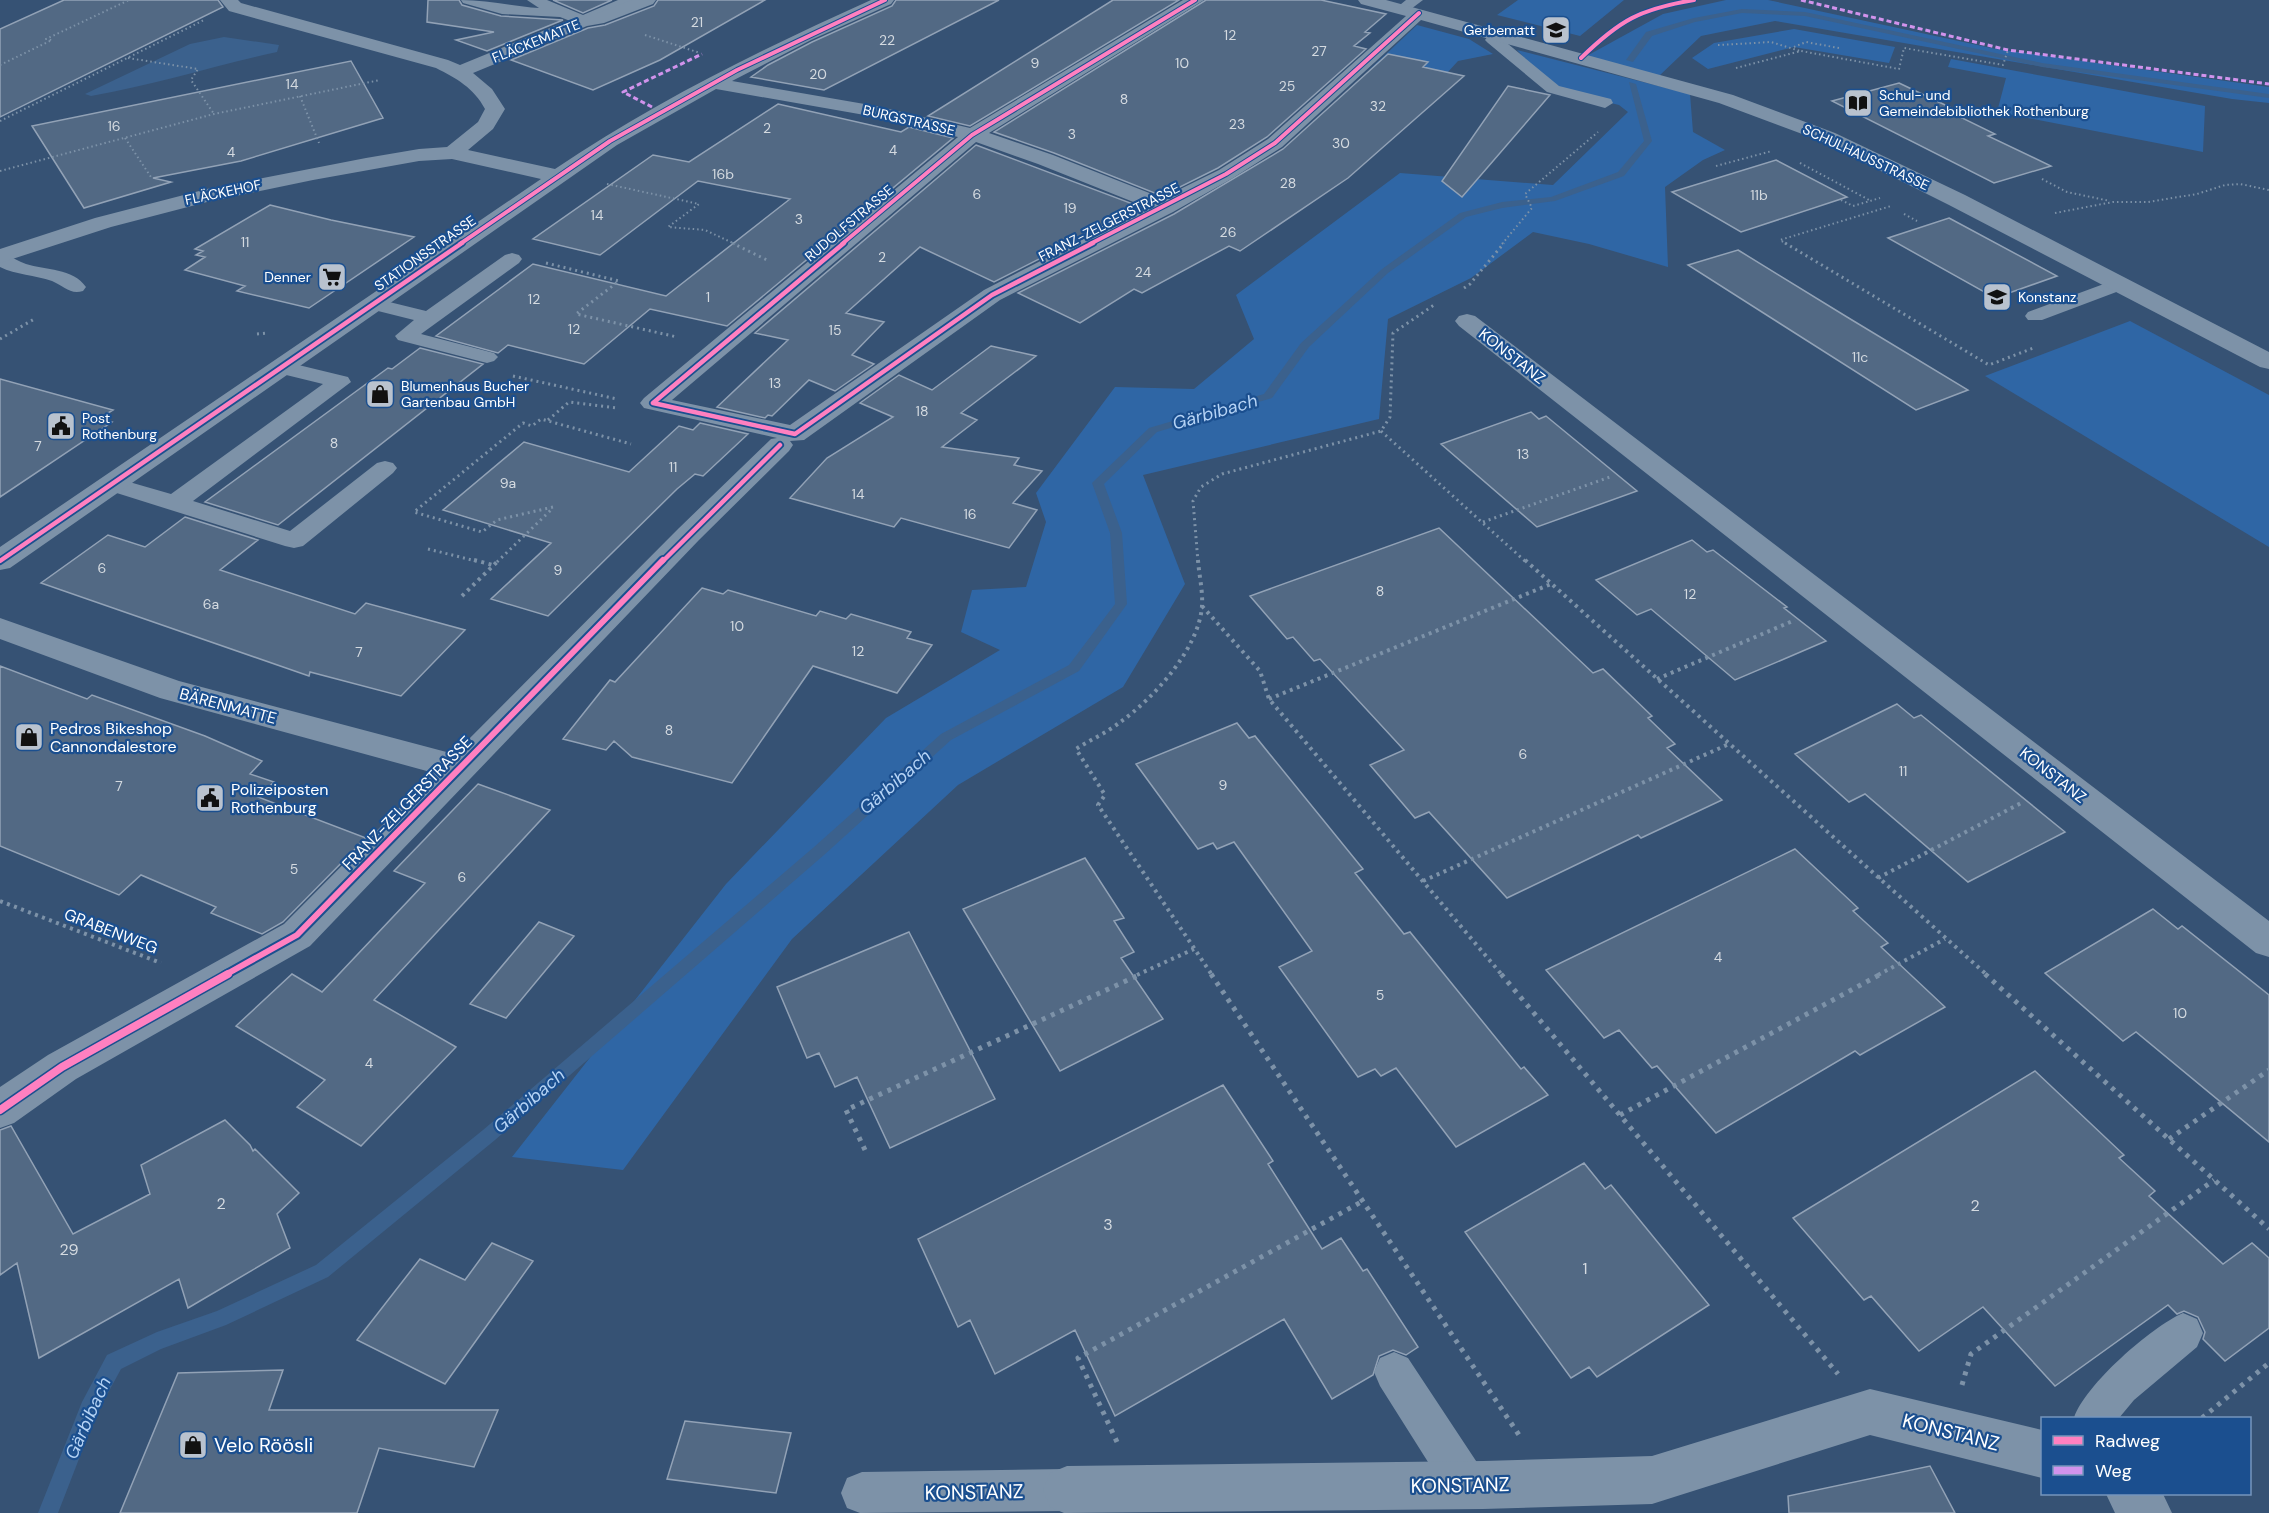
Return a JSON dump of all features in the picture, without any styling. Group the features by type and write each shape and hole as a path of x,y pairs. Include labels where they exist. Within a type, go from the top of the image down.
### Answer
{"street":[{"name":"FLÄCKEMATTE","path":"460,72 583,18 647,0"},
{"name":"STATIONSSTRASSE","path":"0,561 610,141 713,83 805,36 885,0"},
{"name":"RUDOLFSTRASSE","path":"660,405 653,403 972,135 1195,0"},
{"name":"SCHULHAUSSTRASSE","path":"1367,0 1412,7 1497,35 1726,99 1828,137 2269,362"},
{"path":"232,3 442,64 460,72 486,92 495,109 486,125 452,153"},
{"name":"FRANZ-ZELGERSTRASSE","path":"0,1110 62,1067 297,935 689,534 788,439 992,295 1165,207 1226,174 1275,143 1412,7"},
{"name":"BURGSTRASSE","path":"713,83 846,105 972,135 1073,170 1165,207"},
{"name":"FLÄCKEHOF","path":"0,257 79,228 201,196 419,155 452,153 558,176"},
{"name":"KONSTANZ","path":"1467,321 2269,942"},
{"path":"660,405 788,439"},
{"name":"BÄRENMATTE","path":"0,628 171,690 460,768"},
{"name":"KONSTANZ","path":"1067,1490 1467,1485 1652,1480 1870,1412 2041,1454"},
{"path":"2131,1495 2148,1513"}],"lane":[{"path":"468,0 502,10 583,18 630,0"},
{"path":"534,0 583,18"},
{"path":"1497,35 1493,40 1552,89 1605,103"},
{"path":"0,257 6,263 61,278 76,286"},
{"path":"487,357 405,336 512,259"},
{"path":"2035,316 2120,284"},
{"path":"373,304 430,318"},
{"path":"176,502 340,382 282,367"},
{"path":"112,484 294,540 385,468"},
{"path":"2096,1417 2120,1386 2183,1333"},
{"path":"1394,1372 1467,1485"},
{"name":"KONSTANZ","path":"862,1493 1067,1490"}],"path":[{"path":"0,65 52,40 46,39 129,0"},
{"path":"0,121 129,58 232,3"},
{"path":"583,18 702,54"},
{"path":"1718,45 1756,42 1794,47 1800,51 1899,69 1904,48 2003,65 2008,51"},
{"path":"1794,47 1806,42 1839,48"},
{"path":"1726,70 1800,51"},
{"path":"129,58 198,69 191,80 214,114"},
{"path":"0,171 214,114 389,78"},
{"path":"300,96 321,147"},
{"path":"1457,292 1470,284 1532,208 1525,194 1621,111 1605,103"},
{"path":"125,138 152,179"},
{"path":"1716,166 1777,150"},
{"path":"1798,161 1871,201"},
{"path":"2042,178 2067,192 2113,202"},
{"path":"607,184 699,204 668,227 705,230 767,261 777,261"},
{"path":"2051,214 2113,202 2148,202 2197,194 2225,185 2240,184 2269,190"},
{"path":"1841,200 1850,205"},
{"path":"1900,203 1780,240 1989,365 2044,344"},
{"path":"512,259 525,262 529,259 619,281 576,314 720,347"},
{"path":"1440,302 1393,333 1390,417 1381,431 1222,474 1201,487 1193,501 1202,606 1195,635 1172,671 1146,700 1119,723 1076,749 1106,795 1098,805 1523,1441"},
{"path":"0,339 36,318"},
{"path":"548,421 569,402 650,412 660,405"},
{"path":"462,596 553,507 498,520 482,532 414,512 523,423 532,426 540,419 631,444"},
{"path":"1381,431 2269,1229"},
{"path":"1483,522 1616,475"},
{"path":"428,549 493,565"},
{"path":"1269,699 1551,584"},
{"path":"1202,606 1260,671 1269,699 1843,1379"},
{"path":"1657,679 1797,619"},
{"path":"1423,881 1729,744"},
{"path":"1878,878 2025,801"},
{"path":"1620,1115 1945,939"},
{"path":"865,1150 846,1110 1194,949"},
{"path":"2169,1139 2269,1070"},
{"path":"1959,1393 1971,1354 2214,1180"},
{"path":"1122,1454 1078,1358 1363,1201"},
{"path":"2204,1417 2269,1363"}],"shaded area":[{"path":"1518,0 1624,0 1580,36 1497,15"},
{"path":"1726,0 1768,0 1996,49 2269,87 2269,103 2232,99 1775,21 1701,36 1659,76 1583,58 1663,14"},
{"path":"1417,25 1469,39 1493,54 1458,61 1436,85 1369,70"},
{"path":"1794,29 1895,47 1889,63 1794,47 1708,69 1692,58 1714,43"},
{"path":"224,37 279,45 277,52 138,86 91,96 85,94 190,44"},
{"path":"1517,50 1690,94 1693,132 1725,150 1703,160 1665,187 1668,267 1589,244 1533,232 1471,278 1388,319 1379,419 1143,475 1185,584 1123,687 958,785 792,939 623,1170 512,1157 726,884 886,718 1000,650 961,632 972,590 1026,587 1046,522 1036,493 1115,387 1194,389 1254,339 1236,295 1400,173 1553,185 1628,112 1619,105 1553,89"},
{"path":"1951,59 2205,106 2203,152 1997,112 2006,78 1948,67"},
{"path":"2130,321 2269,395 2269,547 1985,376"}],"building":[{"path":"64,0 218,0 223,7 0,117 0,29"},
{"path":"428,0 459,0 462,5 501,16 563,20 487,51 456,40 494,32 427,22"},
{"path":"553,0 612,0 583,13"},
{"path":"658,0 765,0 660,60 593,90 511,60 588,28 605,25 654,6"},
{"path":"896,0 999,0 824,90 751,77 768,65 812,42 892,6"},
{"path":"1113,0 1179,0 970,126 928,116"},
{"path":"1206,0 1321,0 1386,14 1365,32 1370,33 1354,46 1366,49 1267,137 1218,168 1162,196 994,132"},
{"path":"1388,54 1428,62 1423,67 1464,76 1348,178 1240,251 1229,246 1142,293 1134,289 1080,323 1018,293 1174,214 1283,149"},
{"path":"351,61 383,118 241,161 153,178 171,182 84,208 32,126"},
{"path":"1899,83 1966,115 1960,117 1995,134 1988,136 2051,166 1994,183 1832,101"},
{"path":"1508,86 1550,95 1462,197 1442,181"},
{"path":"778,104 901,132 909,127 953,138 727,326 650,309 584,364 508,345 498,353 436,336 533,264 666,296 790,199 698,181 600,255 533,239 653,155 689,162"},
{"path":"976,145 1141,207 994,282 920,247 846,313 884,322 852,355 874,364 835,391 809,380 772,416 768,415 765,418 717,407 788,340 755,333"},
{"path":"1776,160 1847,197 1741,232 1672,192"},
{"path":"270,205 414,237 309,308 237,291 245,286 185,270 205,257 196,255 203,251 195,249"},
{"path":"1949,218 2057,276 1995,298 1888,238"},
{"path":"1738,250 1968,390 1916,410 1688,265"},
{"path":"991,346 1036,356 961,413 977,420 942,447 1019,458 1014,465 1042,471 1013,503 1037,510 1009,548 901,518 894,527 790,498 827,458 893,417 860,403 899,375 932,390"},
{"path":"420,348 483,364 278,525 205,502 388,368 392,369"},
{"path":"0,379 113,410 100,418 112,422 0,497"},
{"path":"1531,412 1539,419 1546,416 1637,491 1537,527 1441,444"},
{"path":"700,423 748,434 703,476 695,474 677,489 548,616 491,599 551,543 443,510 524,442 629,472 679,426 693,430"},
{"path":"185,517 258,540 220,570 355,614 366,603 465,630 401,696 310,672 309,676 41,583 108,535 145,547"},
{"path":"1439,528 1593,673 1603,669 1652,716 1648,718 1675,744 1667,748 1722,800 1641,838 1638,835 1507,898 1429,812 1415,818 1370,765 1404,750 1320,659 1314,661 1293,637 1287,639 1250,596"},
{"path":"1692,540 1707,552 1713,550 1787,607 1784,608 1826,641 1735,680 1651,609 1637,615 1596,580"},
{"path":"702,588 723,594 728,590 816,616 820,611 846,619 851,614 911,632 907,638 932,645 897,693 813,666 732,783 632,757 614,741 606,750 563,739 610,680 615,682"},
{"path":"0,666 87,699 92,695 205,736 262,761 250,774 274,782 258,797 366,838 283,922 262,934 211,913 216,907 141,875 119,895 0,846"},
{"path":"1897,704 1914,718 1921,715 2065,832 1968,882 1865,794 1849,802 1795,754"},
{"path":"1237,723 1249,738 1255,736 1363,869 1355,873 1404,934 1410,932 1521,1069 1524,1067 1548,1095 1456,1147 1396,1068 1381,1076 1375,1069 1358,1077 1279,967 1312,951 1234,842 1217,849 1213,843 1198,849 1136,764"},
{"path":"478,784 550,810 374,1000 456,1047 361,1146 297,1107 325,1080 236,1026 292,974 322,992 425,883 394,871"},
{"path":"1795,849 1858,908 1853,911 1888,943 1881,947 1945,1007 1860,1055 1855,1051 1716,1133 1657,1066 1652,1068 1619,1030 1604,1038 1546,970"},
{"path":"1085,858 1124,918 1114,921 1134,952 1121,958 1163,1019 1060,1071 963,909"},
{"path":"2153,909 2178,929 2182,926 2269,995 2269,1142 2136,1032 2123,1041 2045,973"},
{"path":"539,922 574,936 506,1018 470,1004"},
{"path":"909,932 995,1099 890,1148 857,1077 835,1087 819,1053 807,1058 777,987"},
{"path":"2035,1071 2124,1155 2119,1158 2155,1191 2149,1196 2223,1264 2252,1243 2269,1258 2269,1328 2225,1361 2203,1339 2205,1332 2198,1317 2184,1311 2177,1314 2168,1305 2055,1386 1983,1307 1919,1351 1871,1296 1864,1300 1793,1218"},
{"path":"1223,1085 1273,1161 1268,1164 1322,1249 1341,1238 1363,1271 1367,1269 1418,1347 1406,1355 1393,1350 1379,1356 1373,1375 1332,1399 1284,1319 1115,1416 1075,1330 995,1374 970,1320 958,1327 918,1239"},
{"path":"225,1120 253,1151 255,1149 299,1193 277,1214 290,1248 188,1308 179,1279 39,1358 17,1263 0,1275 0,1130 11,1126 73,1234 150,1194 141,1165"},
{"path":"1584,1163 1605,1189 1611,1185 1709,1305 1597,1377 1589,1367 1571,1378 1465,1232"},
{"path":"492,1243 533,1261 445,1384 357,1340 420,1259 465,1280"},
{"path":"283,1370 269,1410 498,1410 474,1467 379,1448 357,1513 120,1513 178,1373"},
{"path":"685,1421 791,1433 776,1493 667,1479"},
{"path":"1930,1466 1955,1513 1789,1513 1788,1496"}],"waterway":[{"path":"1630,60 1649,34 1694,20 1742,11 1805,14 2042,65 2269,96"},
{"name":"Gärbibach","path":"48,1513 89,1409 114,1362 157,1341 220,1319 322,1271 489,1135 819,851 946,737 1074,668 1121,604 1116,533 1098,483 1153,430 1268,396 1305,345 1385,271 1463,215 1502,205 1552,199 1621,174 1648,141 1632,84"}],"marked path":[{"path":"1801,0 2008,50 2269,84"},
{"path":"652,107 623,92 702,54"}],"cycle path":[{"path":"0,561 610,141 737,70 885,0"},
{"path":"1195,0 972,135 653,403 795,434 992,295 1226,174 1275,143 1419,13"},
{"path":"1581,58 1608,33 1631,17 1657,7 1694,0"},
{"path":"0,1110 62,1067 297,935 689,534 780,445"}],"place":[{"name":"Gerbematt","path":"1556,30"},
{"name":"Schul- und Gemeindebibliothek Rothenburg","path":"1858,103"},
{"name":"Denner","path":"332,277"},
{"name":"Konstanz","path":"1997,297"},
{"name":"Blumenhaus Bucher Gartenbau GmbH","path":"380,394"},
{"name":"Post Rothenburg","path":"61,426"},
{"name":"Pedros Bikeshop Cannondalestore","path":"29,737"},
{"name":"Polizeiposten Rothenburg","path":"210,798"},
{"name":"Velo Röösli","path":"193,1445"}]}
